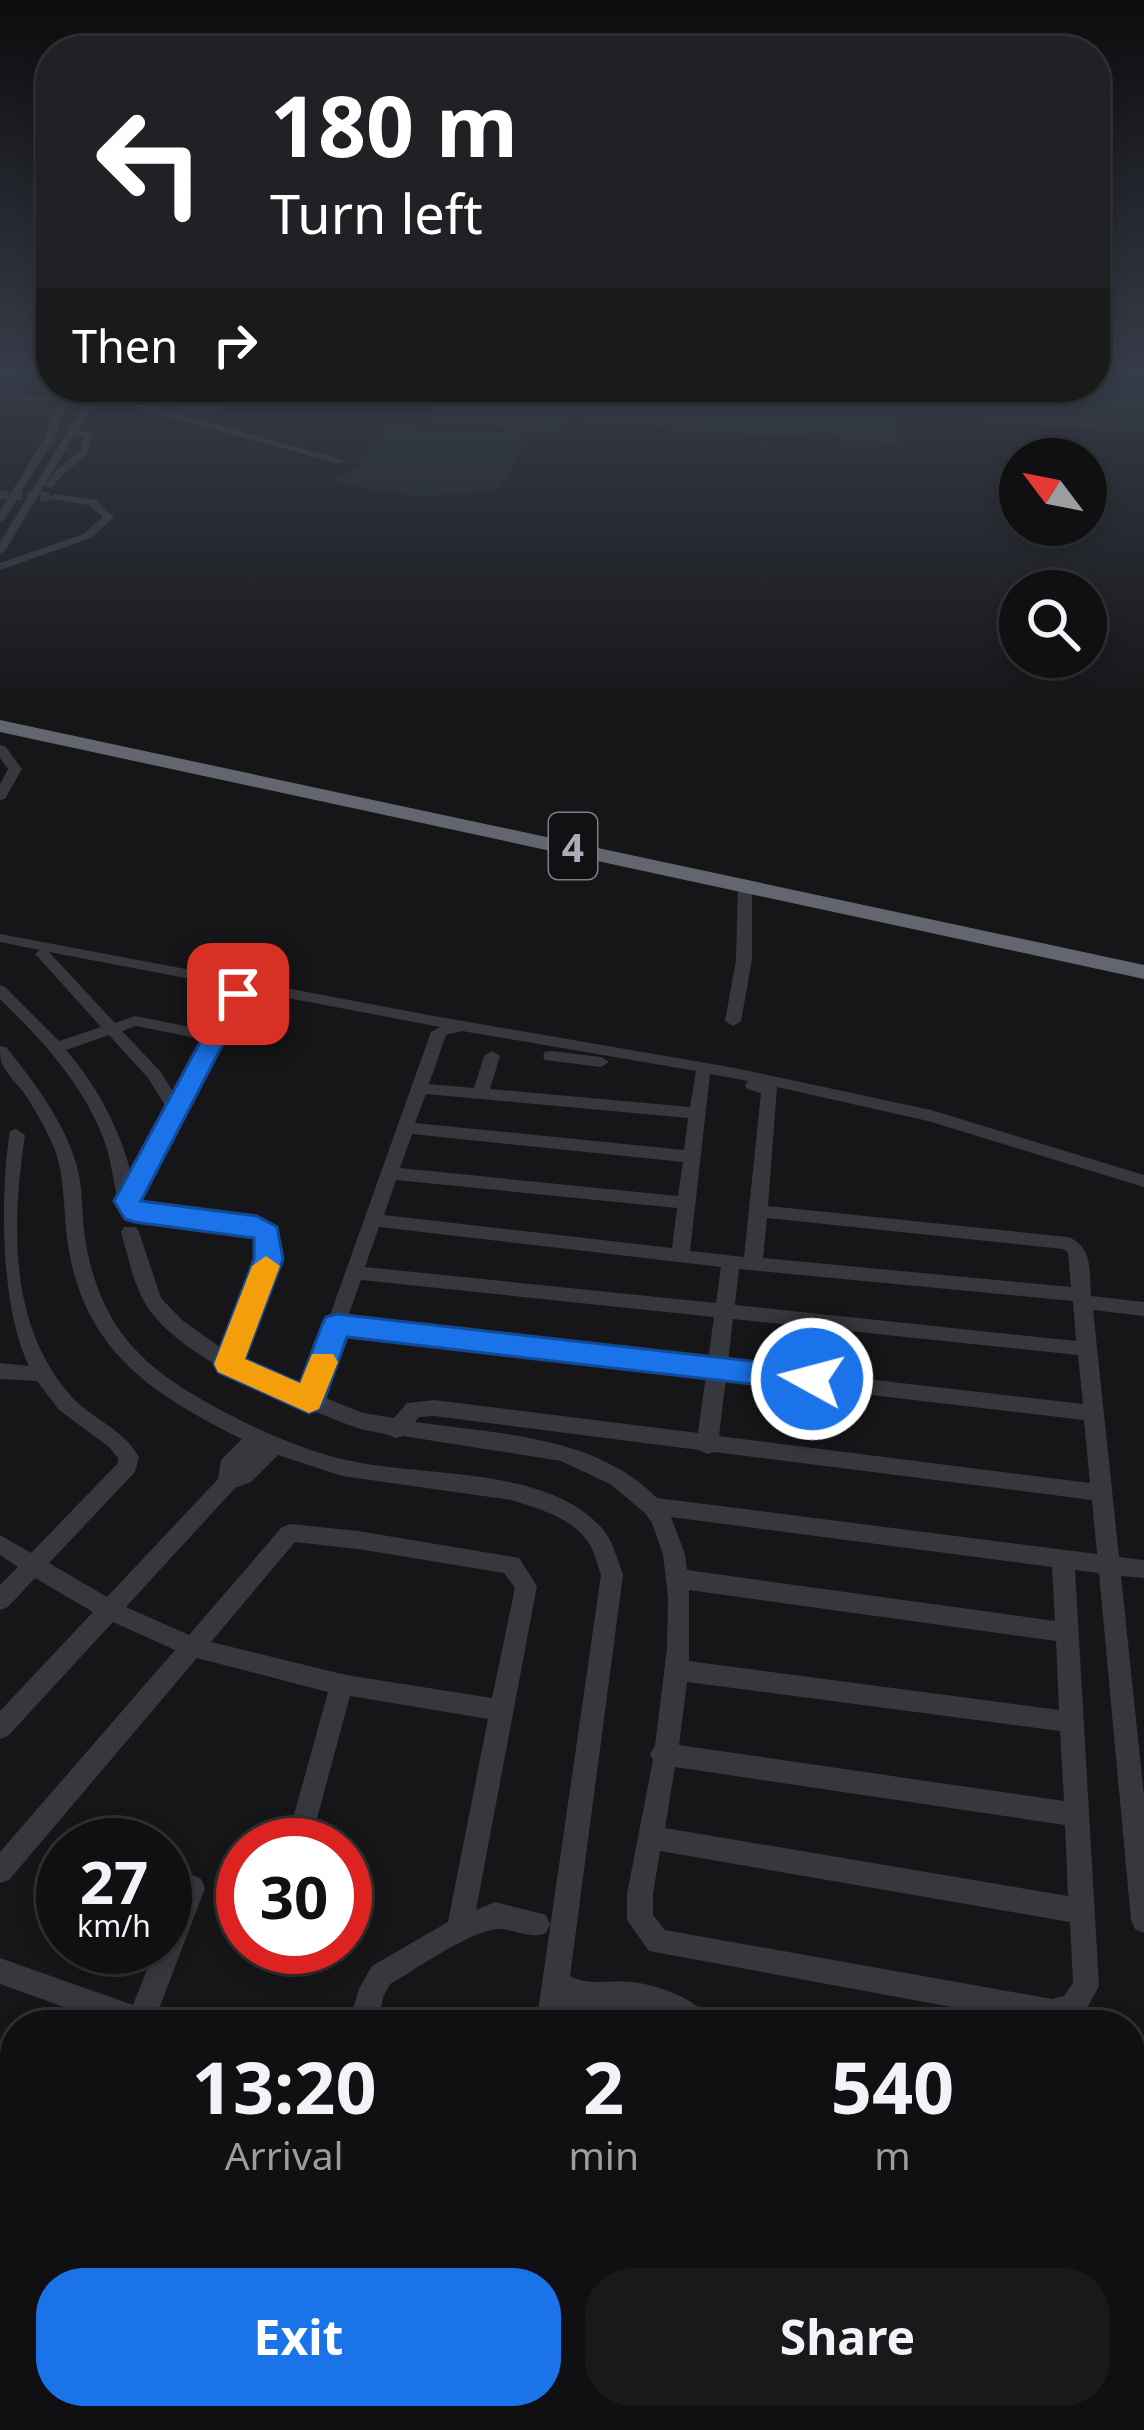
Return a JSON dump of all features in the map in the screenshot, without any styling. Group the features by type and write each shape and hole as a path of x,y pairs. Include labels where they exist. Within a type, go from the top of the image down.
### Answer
{"highway":[{"name":"4","path":"1,734 745,883 1144,973"}],"street":[{"path":"0,519 20,485"},
{"path":"0,550 39,485"},
{"path":"0,567 87,536 108,520 107,511 98,504 51,491 52,485"},
{"path":"0,796 15,769 1,734"},
{"path":"733,1021 744,960 745,883"},
{"path":"0,942 234,990 237,998 128,1201"},
{"path":"0,942 757,1078 931,1116 1144,1181"},
{"path":"43,954 112,1025 177,1111"},
{"path":"0,990 58,1047 98,1104 124,1161 128,1201 134,1212 257,1226 267,1234 268,1259 229,1364"},
{"path":"58,1047 135,1021 217,1037"},
{"path":"309,1401 439,1032 452,1028 482,1033"},
{"path":"0,1051 44,1110 69,1168 81,1276 97,1319 130,1362 190,1402 267,1441 343,1468 528,1496 574,1516 596,1536 613,1575 552,2010"},
{"path":"481,1093 492,1056"},
{"path":"550,1058 702,1074 770,1090 753,1264"},
{"path":"680,1256 702,1074"},
{"path":"420,1088 697,1113"},
{"path":"406,1128 692,1157"},
{"path":"0,1600 128,1466 129,1457 68,1407 38,1374 3,1299 7,1174 16,1136"},
{"path":"124,1161 152,1158"},
{"path":"390,1173 686,1203"},
{"path":"760,1211 1068,1243 1078,1250 1144,1920"},
{"path":"374,1220 1082,1298 1144,1309"},
{"path":"130,1232 153,1300 175,1325 229,1364 309,1401 396,1430 563,1453 595,1465 637,1492 660,1517 681,1579 676,1670 640,1920 658,1942 1040,2010"},
{"path":"707,1446 731,1262"},
{"path":"356,1273 1087,1349"},
{"path":"337,1325 1094,1414"},
{"path":"0,1371 38,1374"},
{"path":"396,1430 414,1409 434,1408 1102,1493"},
{"path":"563,1453 568,1426"},
{"path":"0,1727 229,1482 244,1476 267,1441"},
{"path":"647,1505 1144,1569"},
{"path":"0,1871 290,1533 299,1530 512,1565 526,1586 459,1930"},
{"path":"0,1544 109,1610 193,1646 341,1687 501,1710"},
{"path":"1060,2010 1072,2007 1086,1986 1064,1559"},
{"path":"681,1579 1066,1634"},
{"path":"676,1670 1072,1722"},
{"path":"305,1818 341,1687"},
{"path":"662,1754 1078,1815"},
{"path":"649,1837 1084,1912"},
{"path":"366,2010 381,1975 459,1930 495,1915 536,1924"},
{"path":"0,1972 111,2010"},
{"path":"150,2010 162,1974"},
{"path":"557,1983 579,1997 596,2000 625,1994 677,2010"}],"shaded area":[{"path":"350,485 501,485 496,493 413,496"}],"tunnel":[{"path":"0,495 54,497"}],"slow traffic":[{"path":"266,1266 229,1364 309,1401 323,1362"}],"route":[{"path":"238,994 128,1201 134,1212 257,1226 267,1234 271,1243 268,1259 229,1364 309,1401 337,1325 812,1379"}]}
